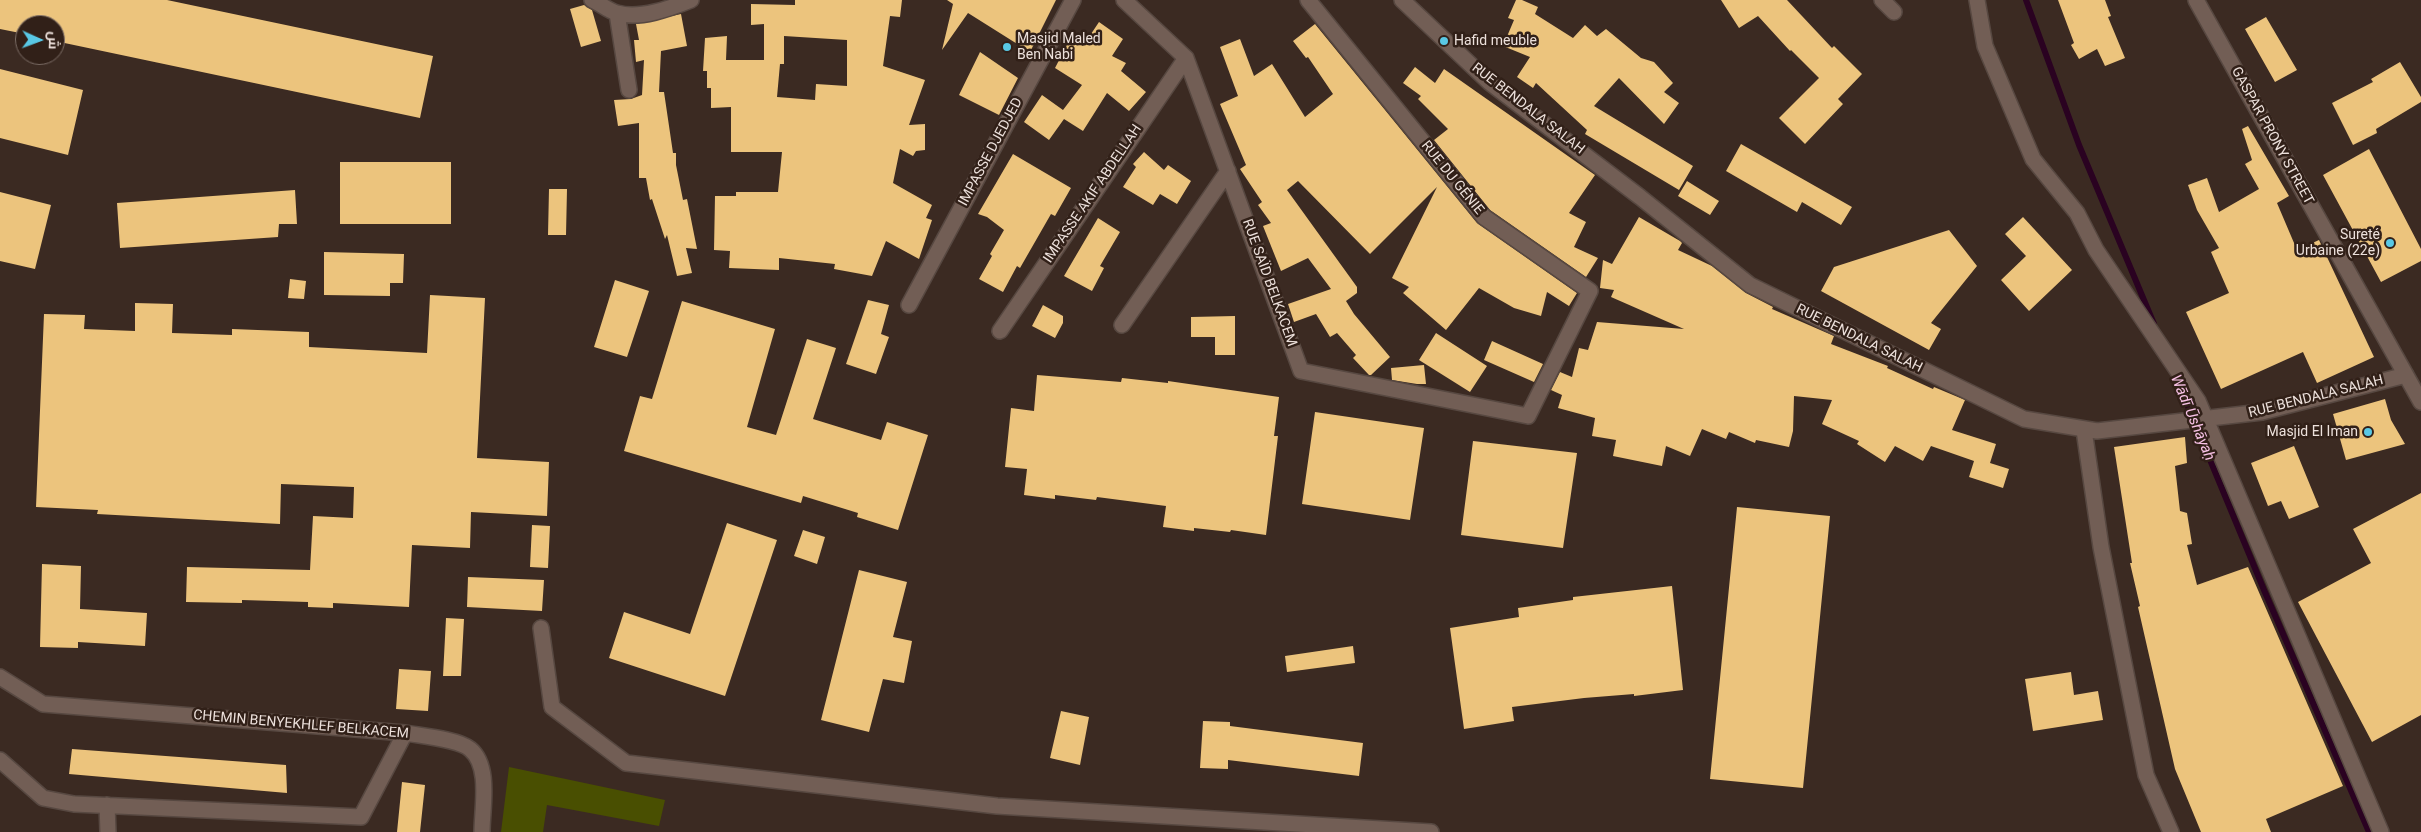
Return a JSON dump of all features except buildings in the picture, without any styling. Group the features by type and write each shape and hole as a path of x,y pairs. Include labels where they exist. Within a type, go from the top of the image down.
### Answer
{"street":[{"path":"592,0 617,13 659,11 691,0"},
{"name":"IMPASSE DJEDJED","path":"909,305 1072,0"},
{"name":"RUE SAÏD BELKACEM","path":"1124,0 1186,58 1301,371 1528,416"},
{"name":"RUE DU GÉNIE","path":"1308,0 1484,217 1590,291 1528,416"},
{"name":"RUE BENDALA SALAH","path":"1402,0 1489,82 1640,197 1750,285 2024,419 2097,431 2205,419 2262,412 2406,375"},
{"path":"1882,0 1894,12"},
{"path":"1977,0 1985,46 2033,159 2077,212 2096,250 2198,401 2381,832"},
{"name":"GASPAR PRONY STREET","path":"2196,0 2421,402"},
{"path":"617,13 629,90"},
{"name":"IMPASSE AKIF ABDELLAH","path":"1000,331 1186,58"},
{"path":"1122,325 1228,170"},
{"path":"2084,430 2101,547 2146,775 2171,832"},
{"path":"541,628 552,707 626,763 997,806 1431,832"},
{"name":"CHEMIN BENYEKHLEF BELKACEM","path":"0,677 43,704 405,733 456,743 470,749 479,762 483,775 482,832"},
{"path":"0,760 43,798 74,804 361,825 405,733"},
{"path":"107,805 108,832"}],"green space":[{"path":"509,767 665,800 659,826 547,805 543,832 501,832"}],"waterway":[{"name":"Wādī Ūshāyaḥ","path":"2026,0 2079,145 2154,324"},
{"name":"Wādī Ūshāyaḥ","path":"2177,380 2264,590 2369,832"}],"place":[{"name":"Hafid meuble","path":"1444,41"},
{"name":"Masjid Maled Ben Nabi","path":"1007,47"},
{"name":"Sureté Urbaine (22e)","path":"2390,243"},
{"name":"Masjid El Iman","path":"2368,432"}]}
